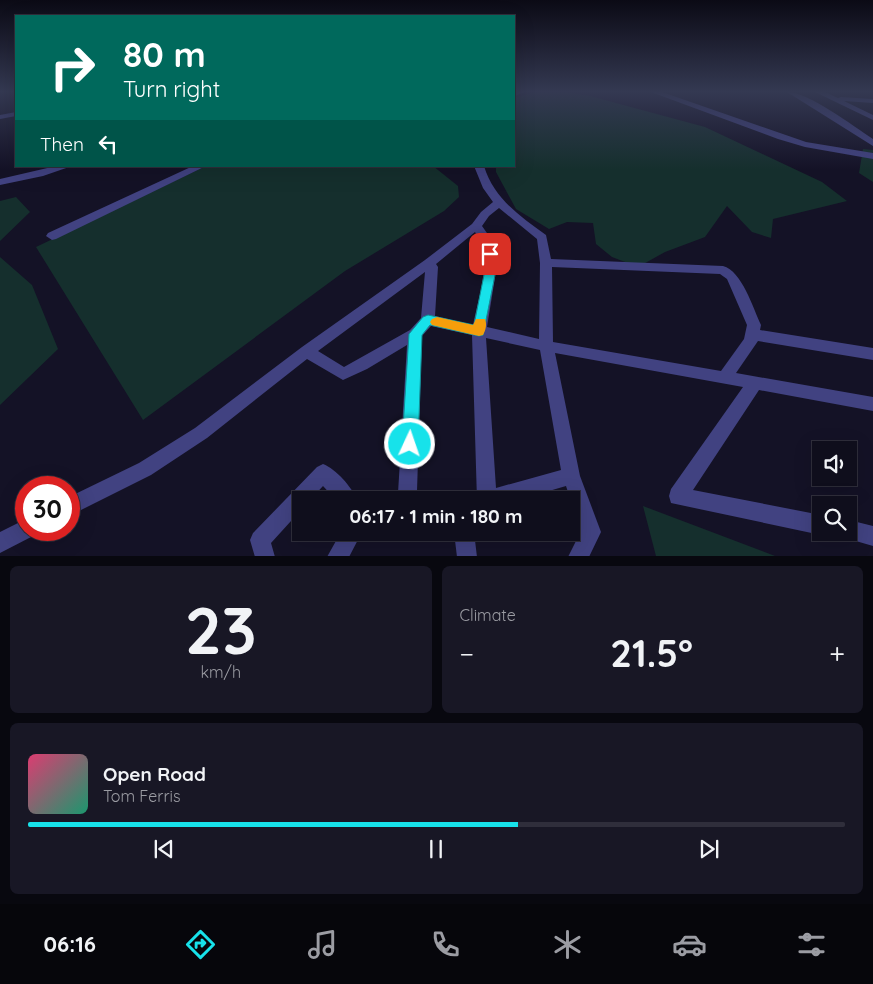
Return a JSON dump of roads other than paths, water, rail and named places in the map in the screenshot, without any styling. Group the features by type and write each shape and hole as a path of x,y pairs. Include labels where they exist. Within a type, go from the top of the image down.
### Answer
{"street":[{"path":"726,118 781,138 873,156"},
{"path":"836,118 873,143"},
{"path":"0,182 64,167"},
{"path":"52,236 198,167"},
{"path":"479,167 481,178 499,203 542,238 546,263 546,346 571,476 591,532 578,556"},
{"path":"80,502 145,469 201,433 307,351 476,226 485,214 499,203"},
{"path":"476,226 488,243 491,265 479,331 487,491"},
{"path":"307,351 343,374 363,365 415,334 428,320 432,267 428,263"},
{"path":"546,263 723,270 732,277 754,325 751,341 724,379"},
{"path":"428,320 546,346 873,404"},
{"path":"411,491 415,334"},
{"path":"752,334 873,354"},
{"path":"755,383 678,496 812,522"},
{"path":"306,491 323,473 340,491"},
{"path":"518,491 571,476"},
{"path":"266,556 260,540 292,506"},
{"path":"857,532 873,536"},
{"path":"0,543 15,535"},
{"path":"337,556 347,541"},
{"path":"465,541 467,556"}]}
